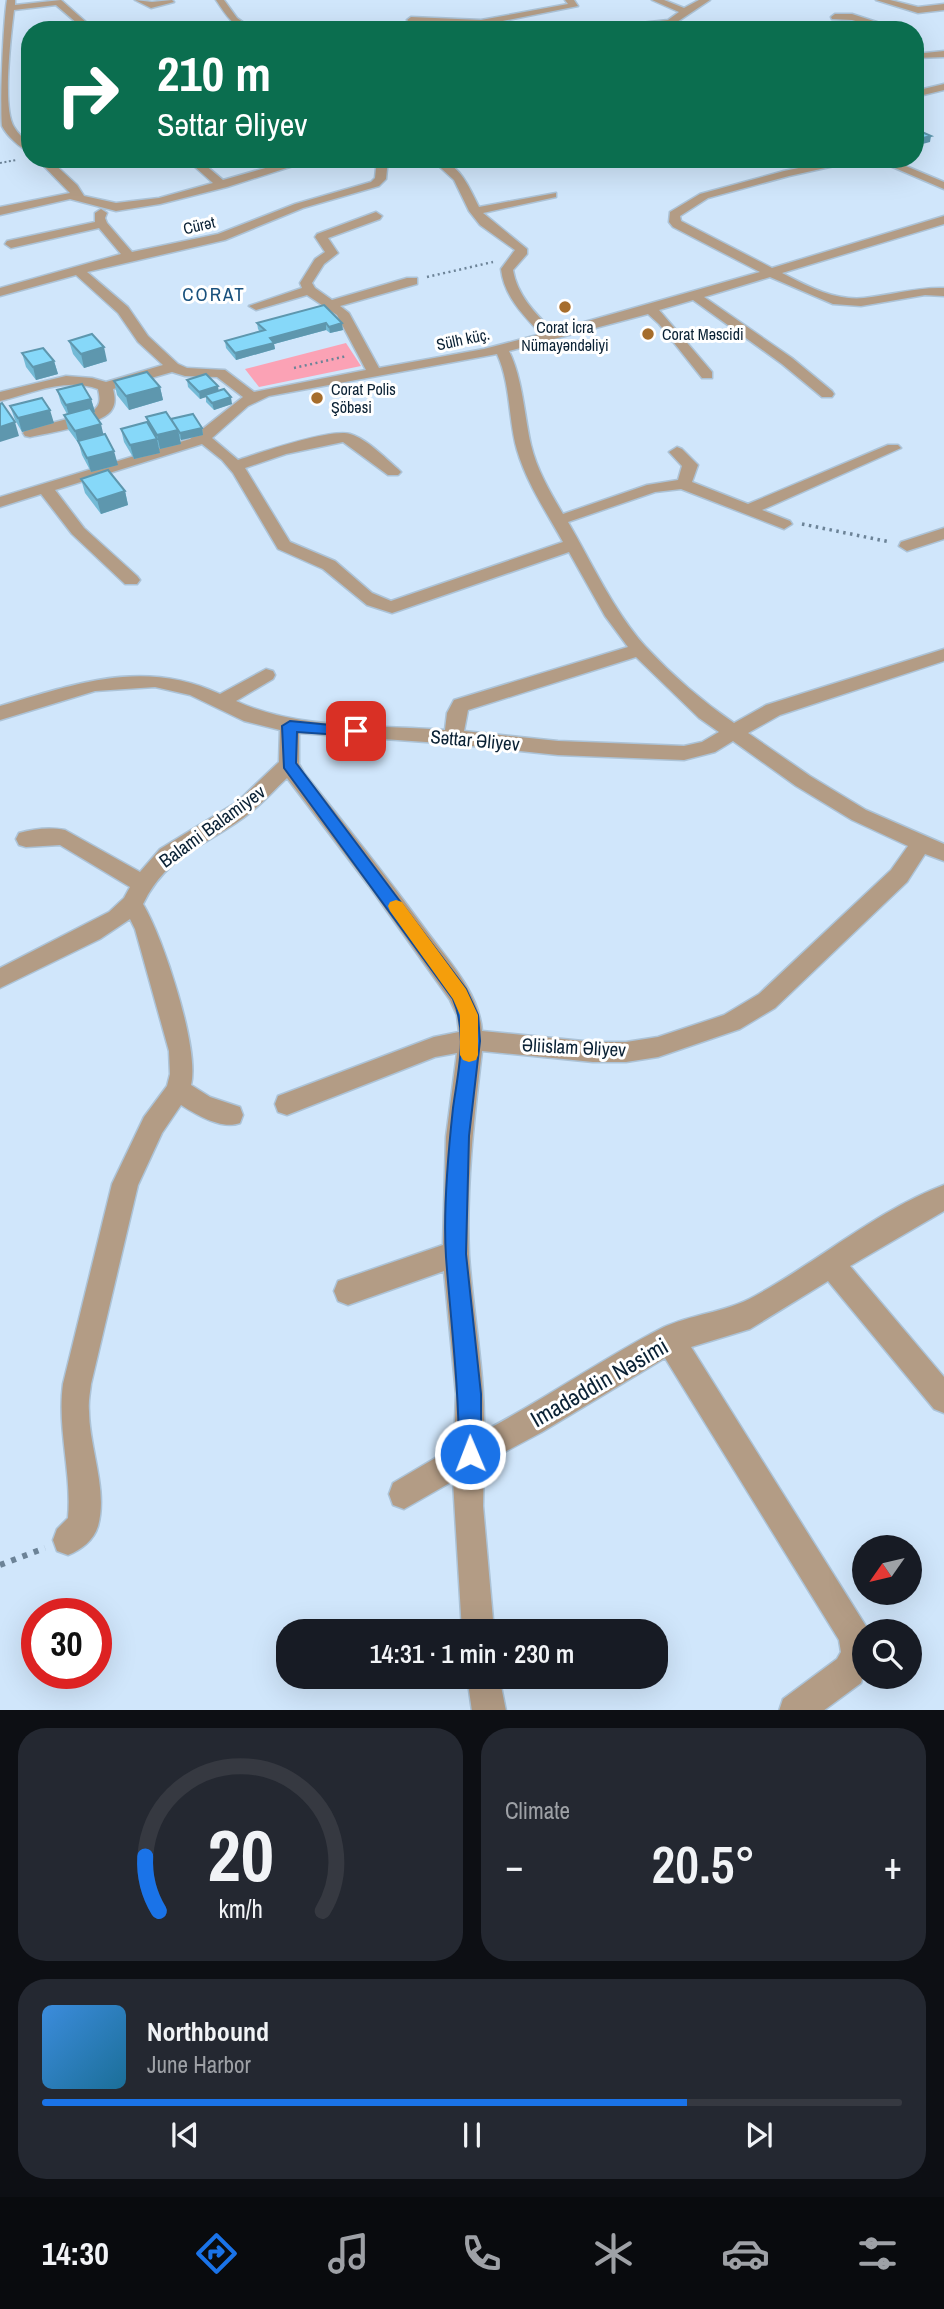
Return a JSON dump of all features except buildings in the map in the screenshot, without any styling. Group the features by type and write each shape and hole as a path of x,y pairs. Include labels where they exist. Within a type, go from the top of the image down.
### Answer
{"street":[{"path":"139,0 151,5 170,2"},
{"path":"220,0 236,21"},
{"path":"493,21 574,6 569,0"},
{"path":"656,0 685,10"},
{"path":"672,21 685,10 706,0"},
{"path":"880,0 927,11"},
{"path":"21,136 9,128 3,112 2,68 10,4 57,1 80,21"},
{"path":"910,19 944,7"},
{"path":"553,11 564,18"},
{"path":"409,21 413,16 462,21"},
{"path":"835,17 866,21"},
{"path":"924,55 944,54"},
{"path":"924,92 944,88"},
{"path":"52,168 74,187 78,196"},
{"path":"202,168 223,185"},
{"path":"0,211 39,201 78,196 107,207 160,201 280,168"},
{"name":"Cürət","path":"0,292 80,272 129,256 221,237 299,206 379,186 382,168"},
{"path":"447,168 459,178 475,211 484,222 520,249 522,254 511,264 507,275 519,301 550,336"},
{"path":"814,168 704,195 674,214 673,219 677,224 813,293 845,302 861,302 925,291 944,292"},
{"path":"901,168 944,186"},
{"path":"475,211 552,195"},
{"path":"107,207 100,215 103,224 129,256"},
{"path":"374,372 349,322 331,304 309,290 306,283 319,262 332,253 321,237 376,216"},
{"name":"Sülh küç.","path":"0,502 159,455 202,438 235,405 251,396 501,349 695,296 944,220"},
{"path":"11,244 103,224"},
{"path":"80,272 123,310 143,339 173,367 185,372 220,373 251,396"},
{"path":"331,304 412,281"},
{"path":"256,306 309,290"},
{"path":"695,296 787,361 827,394"},
{"path":"650,309 664,321 707,375"},
{"path":"501,349 510,368 528,461 572,545 614,616 639,650 687,698 732,733 837,803 944,853"},
{"path":"0,397 72,379 105,387 173,367"},
{"path":"30,433 95,416 105,410 108,400 105,387"},
{"path":"235,466 282,450 344,437 352,440 393,472"},
{"path":"202,438 223,449 284,545 296,553 329,565 366,598 380,606 392,607 572,545"},
{"path":"747,510 893,448"},
{"path":"677,452 690,465 683,484"},
{"path":"558,520 668,484 683,484 784,524"},
{"path":"44,487 78,531 131,580"},
{"path":"907,546 944,533"},
{"path":"454,737 456,713 461,705 639,650"},
{"name":"Səttar Əliyev","path":"0,713 67,692 121,682 155,681 178,685 251,716 290,726 454,737 558,748 671,754 697,751 773,710 944,655"},
{"path":"221,702 266,675"},
{"path":"290,726 289,764 459,994 469,1015 471,1041 459,1136 456,1254 470,1394 469,1532 477,1619"},
{"name":"Balami Balamiyev","path":"0,979 117,918 167,855 244,807 289,764"},
{"path":"26,839 55,836 65,838 137,894 181,1051 182,1074 178,1090 153,1125 125,1184 76,1384 74,1411 85,1499 83,1525 68,1540"},
{"name":"Əliislam Əliyev","path":"287,1104 434,1047 471,1041 593,1052 626,1052 658,1046 732,1022 767,1001 853,920 899,876 922,843"},
{"path":"178,1090 203,1106 231,1115"},
{"name":"Imadəddin Nəsimi","path":"404,1493 532,1422 670,1339 740,1319 767,1306 831,1264 944,1197"},
{"path":"348,1291 456,1254"},
{"path":"831,1264 944,1399"},
{"path":"670,1339 855,1635 857,1652 849,1671 795,1710"},
{"path":"485,1689 489,1710"}],"path":[{"path":"412,281 493,262 511,264"},
{"path":"290,369 353,355"},
{"path":"784,524 819,527 907,546"},
{"path":"0,1565 68,1540"}],"shaded area":[{"path":"346,343 361,366 259,387 245,369"}],"slow traffic":[{"path":"396,906 459,994 469,1015 469,1055"}],"place":[{"name":"Corat İcra Nümayəndəliyi","path":"565,307"},
{"name":"Corat Məscidi","path":"648,334"},
{"name":"Corat Polis Şöbəsi","path":"317,398"}],"district":[{"name":"CORAT","path":"214,294"}],"route":[{"path":"356,731 290,726 287,751 289,764 459,994 469,1015 471,1041 459,1136 456,1254 470,1394 470,1454"}]}
